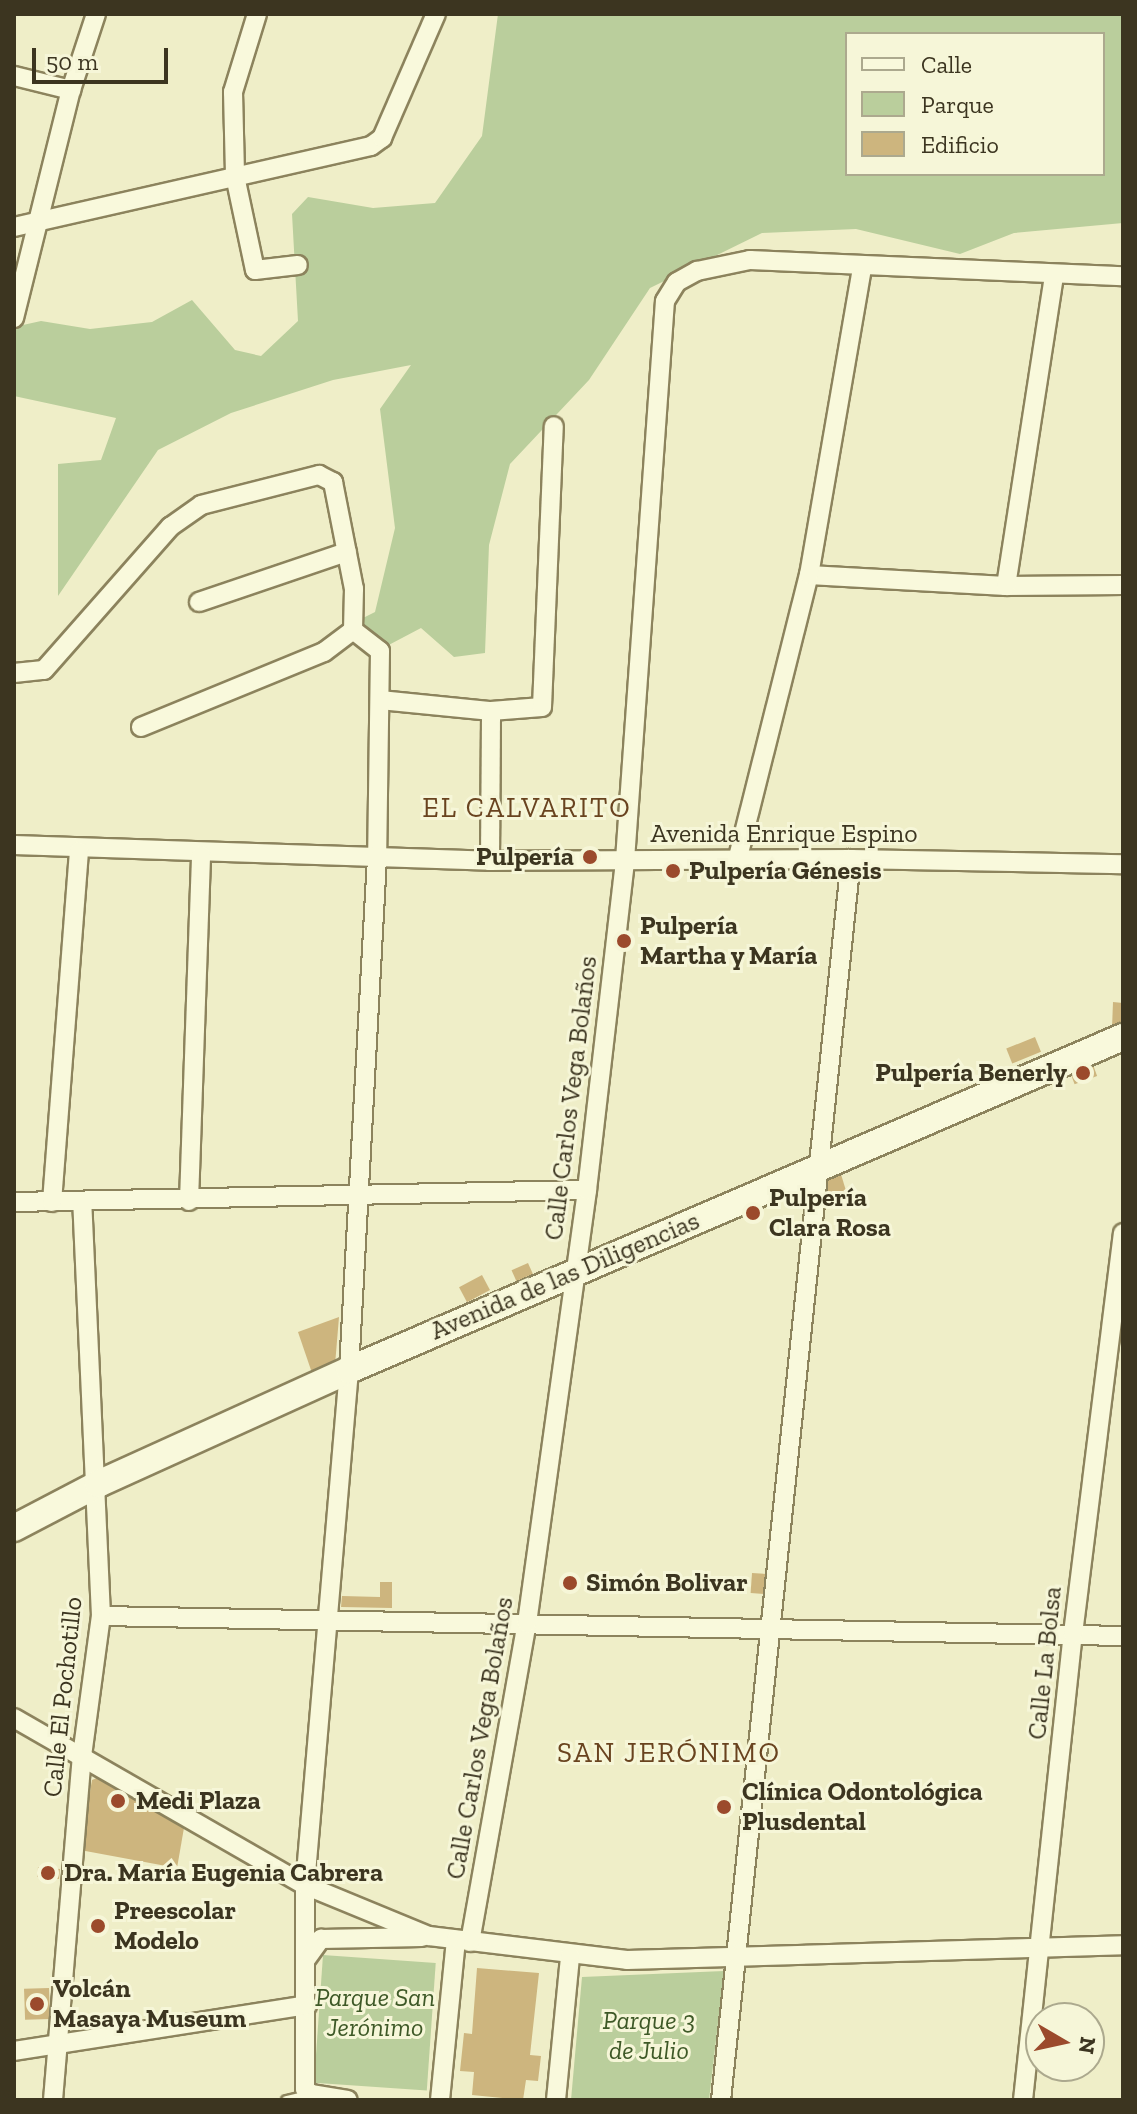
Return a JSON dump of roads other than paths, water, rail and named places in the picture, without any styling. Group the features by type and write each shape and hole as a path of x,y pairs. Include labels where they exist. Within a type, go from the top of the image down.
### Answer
{"street":[{"path":"14,318 71,90 96,14"},
{"path":"257,14 233,92 235,176 255,270 298,265"},
{"path":"14,227 36,225 235,176 359,150 382,138 436,14"},
{"path":"14,76 71,90"},
{"name":"Calle Carlos Vega Bolaños","path":"440,2100 463,1941 527,1623 587,1190 625,860 665,301 677,282 721,264 750,260 862,267"},
{"path":"737,861 809,575 862,267 1123,276"},
{"path":"1006,586 1054,276"},
{"path":"380,700 491,711 538,710 544,703 554,426"},
{"path":"14,673 44,670 170,527 201,505 329,476 354,589 353,630"},
{"path":"199,602 347,552"},
{"path":"809,575 1006,586 1123,585"},
{"path":"348,2100 311,2094 305,2086 305,1885 349,1370 356,1197 377,858 380,651 353,630"},
{"path":"141,727 324,652 353,630"},
{"path":"490,861 491,711"},
{"name":"Avenida Enrique Espino","path":"14,845 79,851 490,861 851,859 1123,864"},
{"path":"52,1202 79,851"},
{"path":"189,1201 201,855"},
{"path":"721,2100 851,859"},
{"name":"Avenida de las Diligencias","path":"14,1528 98,1484 349,1370 1123,1037"},
{"path":"14,1202 189,1201 587,1190"},
{"name":"Calle El Pochotillo","path":"53,2100 82,1756 101,1616 98,1484 82,1202"},
{"name":"Calle La Bolsa","path":"1023,2100 1043,1945 1073,1634 1123,1233"},
{"path":"101,1616 330,1617 1123,1636"},
{"path":"14,1718 305,1885 429,1936"},
{"path":"306,1911 312,1926 330,1938"},
{"path":"307,1958 317,1942 330,1938 429,1936 570,1956 738,1959 1043,1945 1123,1945"},
{"path":"556,2100 570,1956"},
{"path":"14,2051 307,2005"}],"lane":[{"path":"286,2100 311,2094"}],"place":[{"name":"Pulpería","path":"590,857"},
{"name":"Pulpería Génesis","path":"673,871"},
{"name":"Pulpería Martha y María","path":"624,941"},
{"name":"Pulpería Benerly","path":"1083,1073"},
{"name":"Pulpería Clara Rosa","path":"753,1213"},
{"name":"Simón Bolivar","path":"570,1583"},
{"name":"Medi Plaza","path":"118,1801"},
{"name":"Clínica Odontológica Plusdental","path":"724,1807"},
{"name":"Dra. María Eugenia Cabrera","path":"48,1873"},
{"name":"Preescolar Modelo","path":"98,1926"},
{"name":"Volcán Masaya Museum","path":"37,2004"}],"district":[{"name":"EL CALVARITO","path":"527,808"},
{"name":"SAN JERÓNIMO","path":"669,1753"}],"park label":[{"name":"Parque San Jerónimo","path":"375,2013"},
{"name":"Parque 3 de Julio","path":"649,2036"}]}
